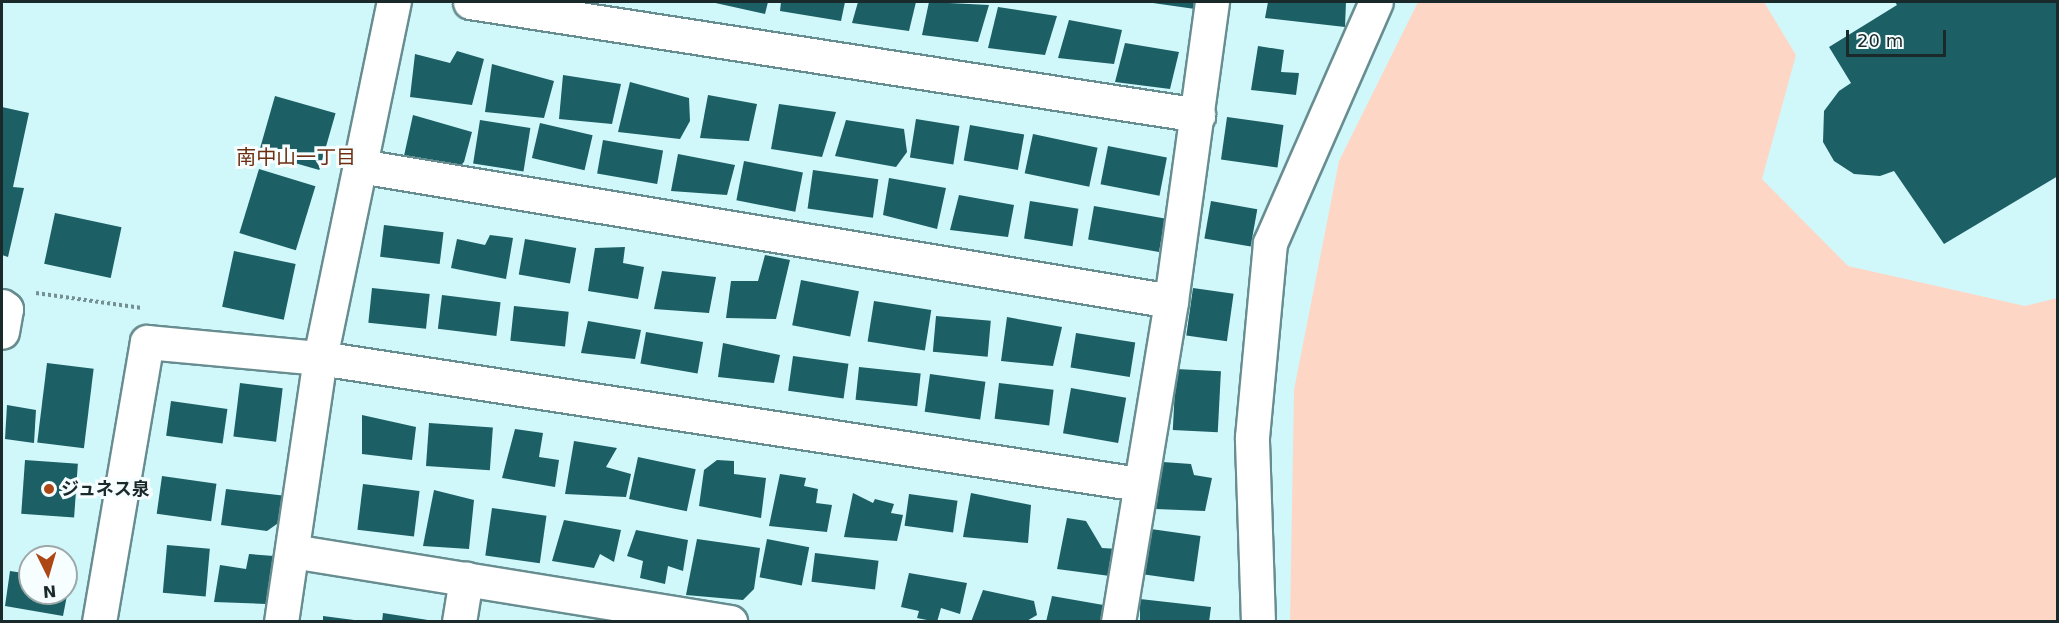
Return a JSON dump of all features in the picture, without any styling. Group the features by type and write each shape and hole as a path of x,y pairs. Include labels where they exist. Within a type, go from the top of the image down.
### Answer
{"street":[{"path":"281,621 320,358 394,2"},
{"path":"470,2 1198,115"},
{"path":"1118,621 1171,301 1212,2"},
{"path":"1258,621 1252,437 1270,243 1376,2"},
{"path":"360,166 1171,301"},
{"path":"2,306 6,309 2,332"},
{"path":"99,621 147,342 320,358 1139,484"},
{"path":"292,551 730,621"},
{"path":"459,621 466,579"}],"shaded area":[{"path":"1418,2 1764,2 1796,55 1762,179 1848,266 2025,306 2057,298 2057,621 1290,621 1294,390 1339,161"}],"building":[{"path":"711,2 768,2 765,14"},
{"path":"781,2 845,2 841,21 780,11"},
{"path":"858,2 916,2 909,31 852,23"},
{"path":"929,2 989,5 978,42 922,35"},
{"path":"1146,2 1197,2 1195,9"},
{"path":"1268,2 1346,2 1345,27 1265,18"},
{"path":"1895,2 2058,2 2058,176 1944,244 1894,171 1880,176 1854,174 1834,161 1823,142 1824,111 1839,91 1851,83 1829,47 1897,5"},
{"path":"998,7 1057,16 1045,55 988,48"},
{"path":"1069,20 1122,30 1114,64 1058,58"},
{"path":"1125,43 1179,52 1170,89 1115,82"},
{"path":"1258,46 1284,50 1281,72 1299,73 1296,95 1251,90"},
{"path":"457,51 484,59 472,105 410,97 415,54 450,63"},
{"path":"492,64 554,81 544,118 485,112"},
{"path":"563,75 621,84 612,124 559,119"},
{"path":"630,82 689,98 690,121 680,139 618,132"},
{"path":"708,95 757,104 749,141 700,138"},
{"path":"275,96 336,113 319,170 259,153"},
{"path":"779,104 836,112 822,157 771,149"},
{"path":"2,107 29,113 13,187 24,188 8,257 2,255"},
{"path":"413,115 472,132 464,162 451,175 402,165"},
{"path":"1227,117 1283,125 1277,168 1221,160"},
{"path":"916,119 959,126 953,164 910,158"},
{"path":"480,120 530,128 523,171 473,163"},
{"path":"846,120 904,129 907,152 896,167 835,156"},
{"path":"540,123 593,135 585,170 532,158"},
{"path":"970,125 1024,135 1018,170 964,160"},
{"path":"1033,134 1098,148 1089,187 1025,173"},
{"path":"603,140 663,151 657,184 597,173"},
{"path":"1108,146 1167,157 1159,196 1101,184"},
{"path":"678,154 735,165 727,195 671,191"},
{"path":"744,161 803,172 795,212 736,200"},
{"path":"259,169 315,186 296,250 239,233"},
{"path":"813,170 878,179 873,218 808,209"},
{"path":"889,178 946,188 937,229 883,215"},
{"path":"959,195 1014,205 1008,237 950,230"},
{"path":"1030,201 1078,209 1072,246 1024,239"},
{"path":"1211,201 1257,209 1251,247 1204,238"},
{"path":"1094,206 1165,219 1159,252 1088,239"},
{"path":"55,213 122,227 111,278 44,264"},
{"path":"384,225 444,232 440,264 380,257"},
{"path":"490,235 513,238 506,279 451,268 457,239 485,245"},
{"path":"525,239 576,248 570,283 519,274"},
{"path":"625,247 623,263 644,267 638,299 588,291 595,248"},
{"path":"234,251 296,264 284,320 222,307"},
{"path":"765,255 790,260 776,319 726,318 731,281 758,281"},
{"path":"662,271 716,277 709,313 654,309"},
{"path":"801,280 859,291 850,336 792,325"},
{"path":"372,288 430,294 426,329 368,323"},
{"path":"1193,288 1234,294 1227,341 1186,336"},
{"path":"442,295 501,302 496,336 438,329"},
{"path":"874,301 931,310 925,351 868,341"},
{"path":"514,306 569,312 565,347 510,341"},
{"path":"936,316 991,321 988,357 933,352"},
{"path":"1007,317 1062,327 1053,366 1001,361"},
{"path":"588,321 641,330 635,359 581,353"},
{"path":"646,332 703,342 698,374 640,364"},
{"path":"1076,333 1135,342 1130,377 1071,368"},
{"path":"723,343 780,355 774,383 718,377"},
{"path":"793,356 848,364 844,398 788,391"},
{"path":"47,363 94,369 84,448 37,442"},
{"path":"859,367 921,373 917,406 856,400"},
{"path":"1176,369 1221,371 1218,432 1173,430"},
{"path":"930,374 985,382 980,419 925,412"},
{"path":"240,383 283,388 276,442 233,437"},
{"path":"999,383 1054,390 1049,425 995,419"},
{"path":"1071,388 1126,398 1118,443 1063,433"},
{"path":"171,401 227,409 223,444 166,436"},
{"path":"7,405 36,410 34,443 5,439"},
{"path":"362,415 416,427 412,460 362,454"},
{"path":"429,423 493,427 490,470 426,466"},
{"path":"515,429 543,433 539,457 559,460 555,487 502,478"},
{"path":"574,441 617,448 606,467 631,474 626,497 565,494"},
{"path":"638,457 696,469 687,511 629,499"},
{"name":"ジュネス泉","path":"25,460 78,464 74,518 21,514"},
{"path":"717,460 734,461 734,474 766,478 761,518 699,506 704,470"},
{"path":"1163,462 1191,464 1194,475 1212,478 1205,511 1156,509"},
{"path":"780,474 806,478 804,486 818,489 816,503 832,505 827,532 769,526"},
{"path":"162,476 216,484 211,521 157,514"},
{"path":"363,484 420,491 414,537 357,530"},
{"path":"226,489 287,496 284,519 267,531 221,525"},
{"path":"434,490 474,500 469,549 423,546"},
{"path":"853,493 873,503 875,499 894,504 891,513 903,515 897,541 844,537"},
{"path":"971,493 1031,505 1028,543 963,537"},
{"path":"909,494 958,501 953,533 905,526"},
{"path":"492,508 546,516 540,563 485,556"},
{"path":"1067,518 1086,521 1102,548 1118,549 1110,576 1057,569"},
{"path":"564,520 621,530 614,562 600,554 594,568 552,561"},
{"path":"1151,529 1201,536 1194,582 1145,575"},
{"path":"636,530 688,540 683,571 668,566 665,584 640,578 643,561 627,556"},
{"path":"697,539 760,548 754,589 743,600 686,595"},
{"path":"767,539 809,547 802,585 760,577"},
{"path":"167,545 210,549 206,597 163,593"},
{"path":"815,553 879,561 875,590 811,582"},
{"path":"249,554 274,556 266,604 214,602 220,565 246,569"},
{"path":"10,571 18,572 18,605 65,605 63,616 5,606"},
{"path":"909,573 967,583 960,614 941,608 937,622 917,618 919,611 901,607"},
{"path":"983,590 1034,601 1037,615 1025,622 971,622"},
{"path":"1052,596 1109,606 1106,622 1046,622"},
{"path":"1140,599 1211,607 1209,622 1140,622"},
{"path":"383,613 428,620 428,622 382,622"},
{"path":"323,616 354,620 354,622 323,622"}],"place":[{"name":"ジュネス泉","path":"49,489"}],"district":[{"name":"南中山一丁目","path":"296,157"}]}
